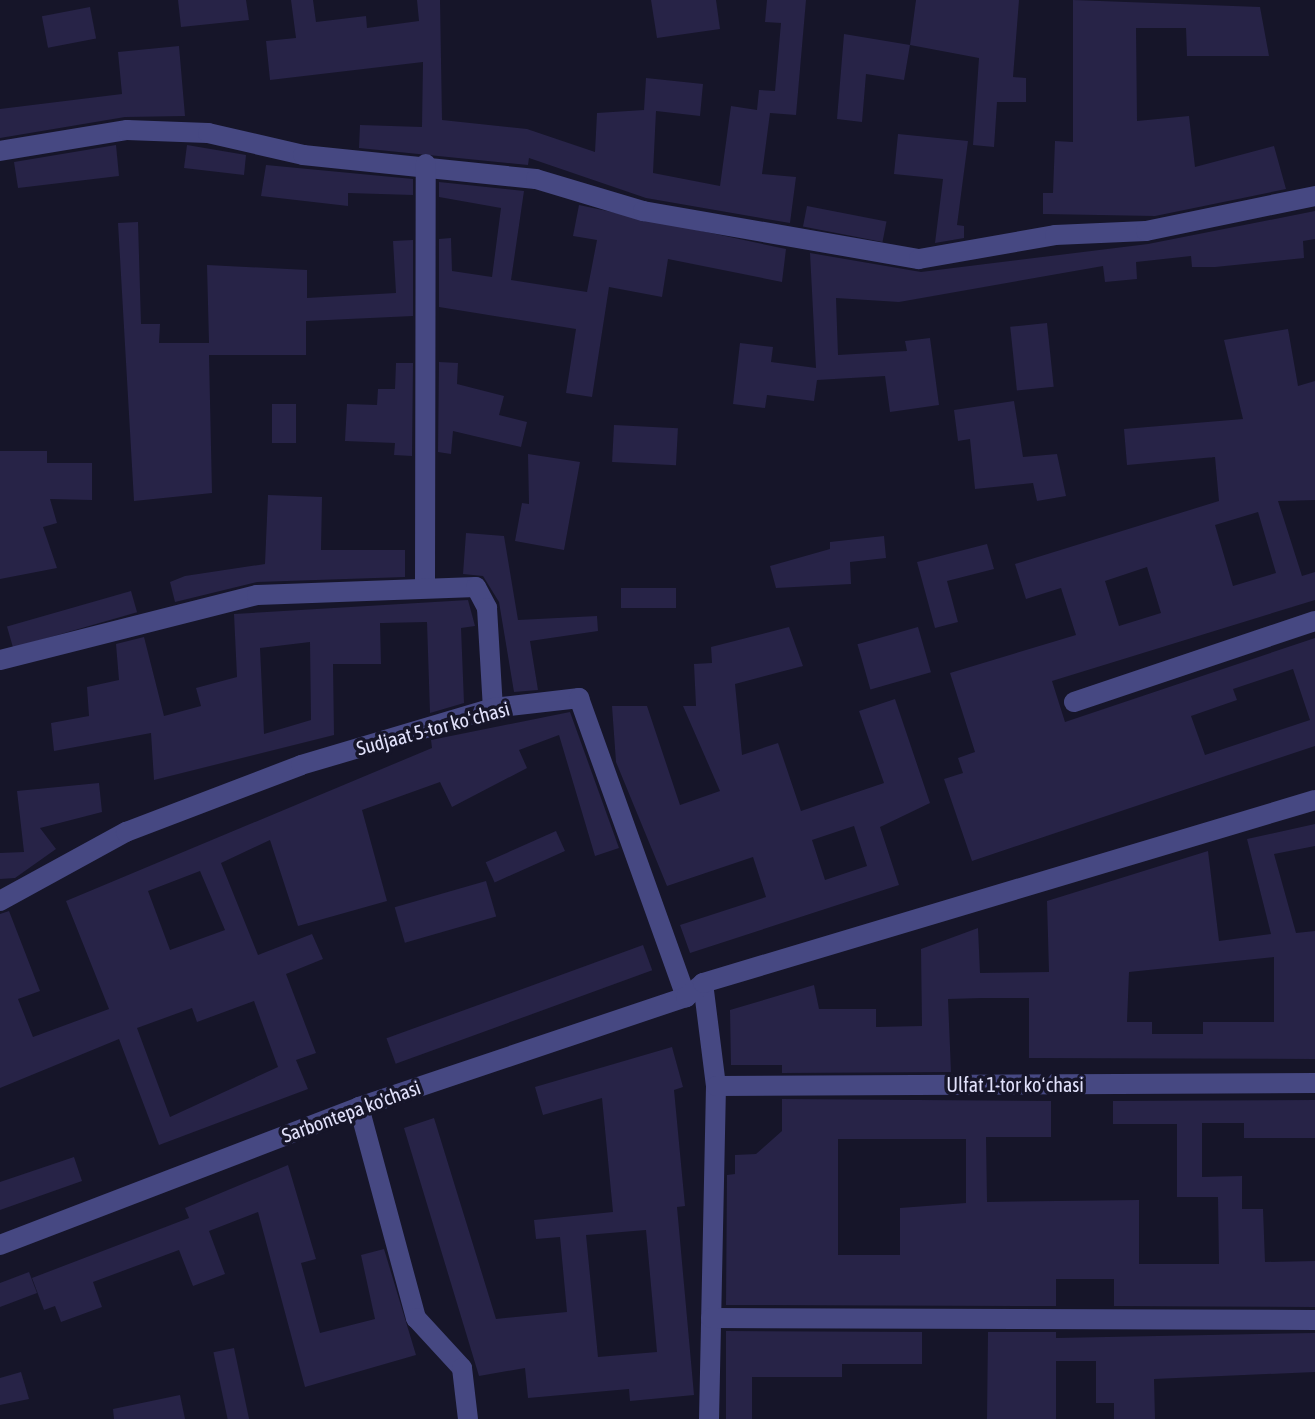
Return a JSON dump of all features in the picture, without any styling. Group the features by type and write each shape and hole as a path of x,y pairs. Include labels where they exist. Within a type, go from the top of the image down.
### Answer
{"street":[{"path":"0,151 127,130 208,133 303,155 426,164 536,179 643,211 786,240 919,259 1055,235 1146,231 1315,196"},
{"path":"425,586 426,164"},
{"path":"0,660 257,595 425,586 476,587 487,608 493,708"},
{"path":"1074,702 1315,621"},
{"name":"Sudjaat 5-tor koʻchasi","path":"0,901 126,832 301,765 493,708 571,697 584,704 686,997"},
{"path":"709,1419 716,1086 703,983 1315,800"},
{"name":"Sarbontepa ko'chasi","path":"0,1245 359,1107 686,997 703,983"},
{"name":"Ulfat 1-tor koʻchasi","path":"716,1086 1315,1083"},
{"path":"359,1107 416,1318 462,1368 468,1419"},
{"path":"711,1318 1315,1320"}],"building":[{"path":"178,0 246,0 249,20 181,27"},
{"path":"291,0 313,0 316,22 366,16 367,28 419,21 417,0 440,0 442,120 527,129 595,152 597,113 644,110 646,78 703,84 700,116 656,111 653,173 720,186 731,106 757,110 759,90 775,91 781,23 765,22 767,0 806,0 796,115 770,113 762,174 796,177 790,223 646,198 529,158 528,165 359,148 360,125 422,127 423,62 270,80 266,41 296,38"},
{"path":"651,0 716,0 720,29 657,38"},
{"path":"916,0 1019,0 1013,77 1026,78 1026,102 997,102 994,147 973,145 979,58 910,45"},
{"path":"1073,0 1260,7 1269,56 1187,56 1186,28 1136,28 1137,121 1189,116 1195,167 1274,146 1286,189 1155,216 1043,214 1043,193 1053,193 1055,141 1073,142"},
{"path":"90,7 96,38 48,48 42,16"},
{"path":"844,34 910,45 904,80 866,74 862,122 837,119"},
{"path":"179,46 185,116 125,117 0,138 0,109 122,94 118,52"},
{"path":"898,134 968,141 957,225 964,226 964,238 935,243 943,179 894,174"},
{"path":"116,145 119,176 18,188 14,162"},
{"path":"187,145 246,155 244,175 184,168"},
{"path":"266,165 413,179 413,195 348,193 348,206 261,196"},
{"path":"439,182 524,191 511,280 587,292 597,240 573,236 579,205 786,249 782,282 668,259 662,297 609,287 592,397 566,393 576,329 439,307 439,239 451,238 452,271 492,277 501,208 439,197"},
{"path":"807,206 887,221 883,242 803,227"},
{"path":"1315,211 1315,239 1303,241 1304,258 1192,267 1191,256 1136,262 1137,279 1105,282 1103,266 899,302 836,298 838,355 907,351 905,341 930,338 939,405 890,412 885,376 817,380 814,401 767,395 765,408 733,404 740,343 773,347 771,362 816,368 810,253 921,272 1148,244"},
{"path":"138,222 141,324 160,324 159,343 209,343 207,265 307,270 307,298 396,293 393,241 413,240 413,316 306,321 306,355 209,355 212,493 134,501 118,223"},
{"path":"1047,323 1054,387 1017,391 1010,327"},
{"path":"1288,329 1298,386 1315,381 1315,500 1278,501 1302,576 1315,572 1315,600 1052,681 1065,722 1315,638 1315,746 972,861 944,779 963,773 958,758 975,752 950,673 1076,635 1061,588 1026,599 1015,564 1219,501 1215,457 1127,465 1124,429 1243,419 1224,340","holes":["1258,512 1276,573 1233,586 1215,525","1147,567 1161,613 1119,626 1105,581","1293,669 1310,720 1205,755 1191,716 1237,700 1233,689"]},
{"path":"439,362 458,363 457,384 504,396 499,415 527,422 521,447 453,431 451,454 438,452"},
{"path":"396,363 413,363 412,456 394,455 395,443 345,441 347,404 377,405 378,389 395,389"},
{"path":"1014,401 1023,457 1057,454 1066,496 1037,501 1033,483 975,489 970,439 958,441 954,410"},
{"path":"272,404 296,404 296,443 272,443"},
{"path":"614,425 678,428 676,465 612,462"},
{"path":"0,451 47,451 47,463 92,463 92,500 50,499 57,523 43,527 57,568 0,579"},
{"path":"528,454 580,462 564,550 515,541 522,503 529,504"},
{"path":"268,495 322,497 321,550 405,550 405,577 257,582 175,602 170,582 185,576 265,564"},
{"path":"466,533 504,536 518,620 597,616 598,631 530,641 538,690 514,692 499,602 483,576 463,574"},
{"path":"884,536 886,558 850,562 851,584 776,588 770,566 830,549 830,542"},
{"path":"987,544 994,569 947,581 958,622 935,628 917,562"},
{"path":"621,588 676,588 676,608 621,608"},
{"path":"131,591 137,612 13,648 7,627"},
{"path":"468,600 475,626 461,628 464,703 430,713 427,622 380,623 381,664 333,664 334,735 154,780 151,733 54,751 51,723 89,716 87,687 119,680 116,644 144,637 164,716 201,706 196,688 237,677 234,614","holes":["310,642 311,720 264,734 260,648"]},
{"path":"789,627 803,666 735,684 742,755 778,743 801,811 884,783 859,711 895,699 930,803 880,827 899,885 690,953 680,925 766,897 753,857 667,886 616,762 612,706 647,706 680,805 720,791 683,706 696,706 694,664 712,663 711,647","holes":["854,826 867,866 825,880 812,840"]},
{"path":"918,627 931,672 870,690 857,644"},
{"path":"570,712 619,848 595,856 559,735 519,750 527,768 452,807 440,782 362,810 387,901 298,926 270,840 221,863 258,955 312,934 323,959 286,974 316,1053 296,1060 308,1089 159,1145 119,1039 0,1088 0,914 9,911 40,991 18,999 33,1037 109,1009 66,901 432,748 431,740","holes":["200,871 225,930 170,950 148,891","254,1001 278,1067 170,1117 137,1028 192,1008 197,1022"]},
{"path":"99,783 102,812 40,828 56,849 15,878 0,879 0,853 24,852 17,791"},
{"path":"1315,824 1315,846 1274,854 1296,933 1315,931 1315,1059 1029,1058 1029,998 982,998 948,999 951,1072 782,1073 782,1065 731,1065 730,1010 814,985 819,1009 876,1009 876,1027 922,1026 921,949 978,928 980,973 1049,972 1047,901 1208,851 1219,941 1271,934 1247,839","holes":["1274,957 1274,1022 1203,1022 1203,1034 1152,1034 1152,1022 1127,1022 1129,972"]},
{"path":"556,831 565,851 495,882 486,862"},
{"path":"486,881 496,917 405,943 395,907"},
{"path":"643,945 652,970 396,1064 386,1038"},
{"path":"672,1047 683,1087 674,1090 685,1206 677,1207 694,1395 630,1401 629,1389 528,1398 525,1368 479,1376 404,1128 434,1118 496,1319 567,1312 560,1237 536,1239 534,1220 613,1212 602,1098 543,1115 535,1087","holes":["646,1230 657,1352 598,1357 586,1235"]},
{"path":"782,1099 1051,1101 1051,1137 986,1137 987,1202 1139,1200 1139,1264 1219,1264 1218,1197 1177,1197 1177,1124 1113,1124 1113,1101 1315,1100 1315,1138 1244,1138 1244,1123 1202,1123 1202,1177 1242,1176 1242,1209 1263,1209 1265,1262 1315,1261 1315,1307 1114,1306 1114,1279 1056,1279 1056,1306 726,1305 727,1175 735,1174 735,1155 756,1154 782,1131","holes":["838,1139 966,1139 966,1203 900,1208 900,1255 838,1255"]},
{"path":"74,1157 82,1181 0,1210 0,1182"},
{"path":"288,1165 316,1259 301,1263 320,1333 375,1319 361,1255 384,1249 416,1355 305,1387 258,1212 209,1231 225,1274 193,1286 179,1250 93,1282 102,1307 61,1322 55,1306 44,1310 32,1278 189,1218 185,1208"},
{"path":"29,1272 37,1293 0,1307 0,1283"},
{"path":"726,1331 922,1332 922,1364 842,1364 842,1377 752,1377 752,1419 726,1419"},
{"path":"988,1332 1056,1332 1056,1338 1315,1333 1315,1372 1154,1379 1155,1419 1114,1419 1114,1403 1096,1403 1096,1361 1056,1361 1056,1419 987,1419"},
{"path":"234,1348 249,1419 228,1419 213,1352"},
{"path":"21,1372 29,1399 0,1405 0,1378"},
{"path":"180,1395 185,1419 114,1419 113,1409"}]}
